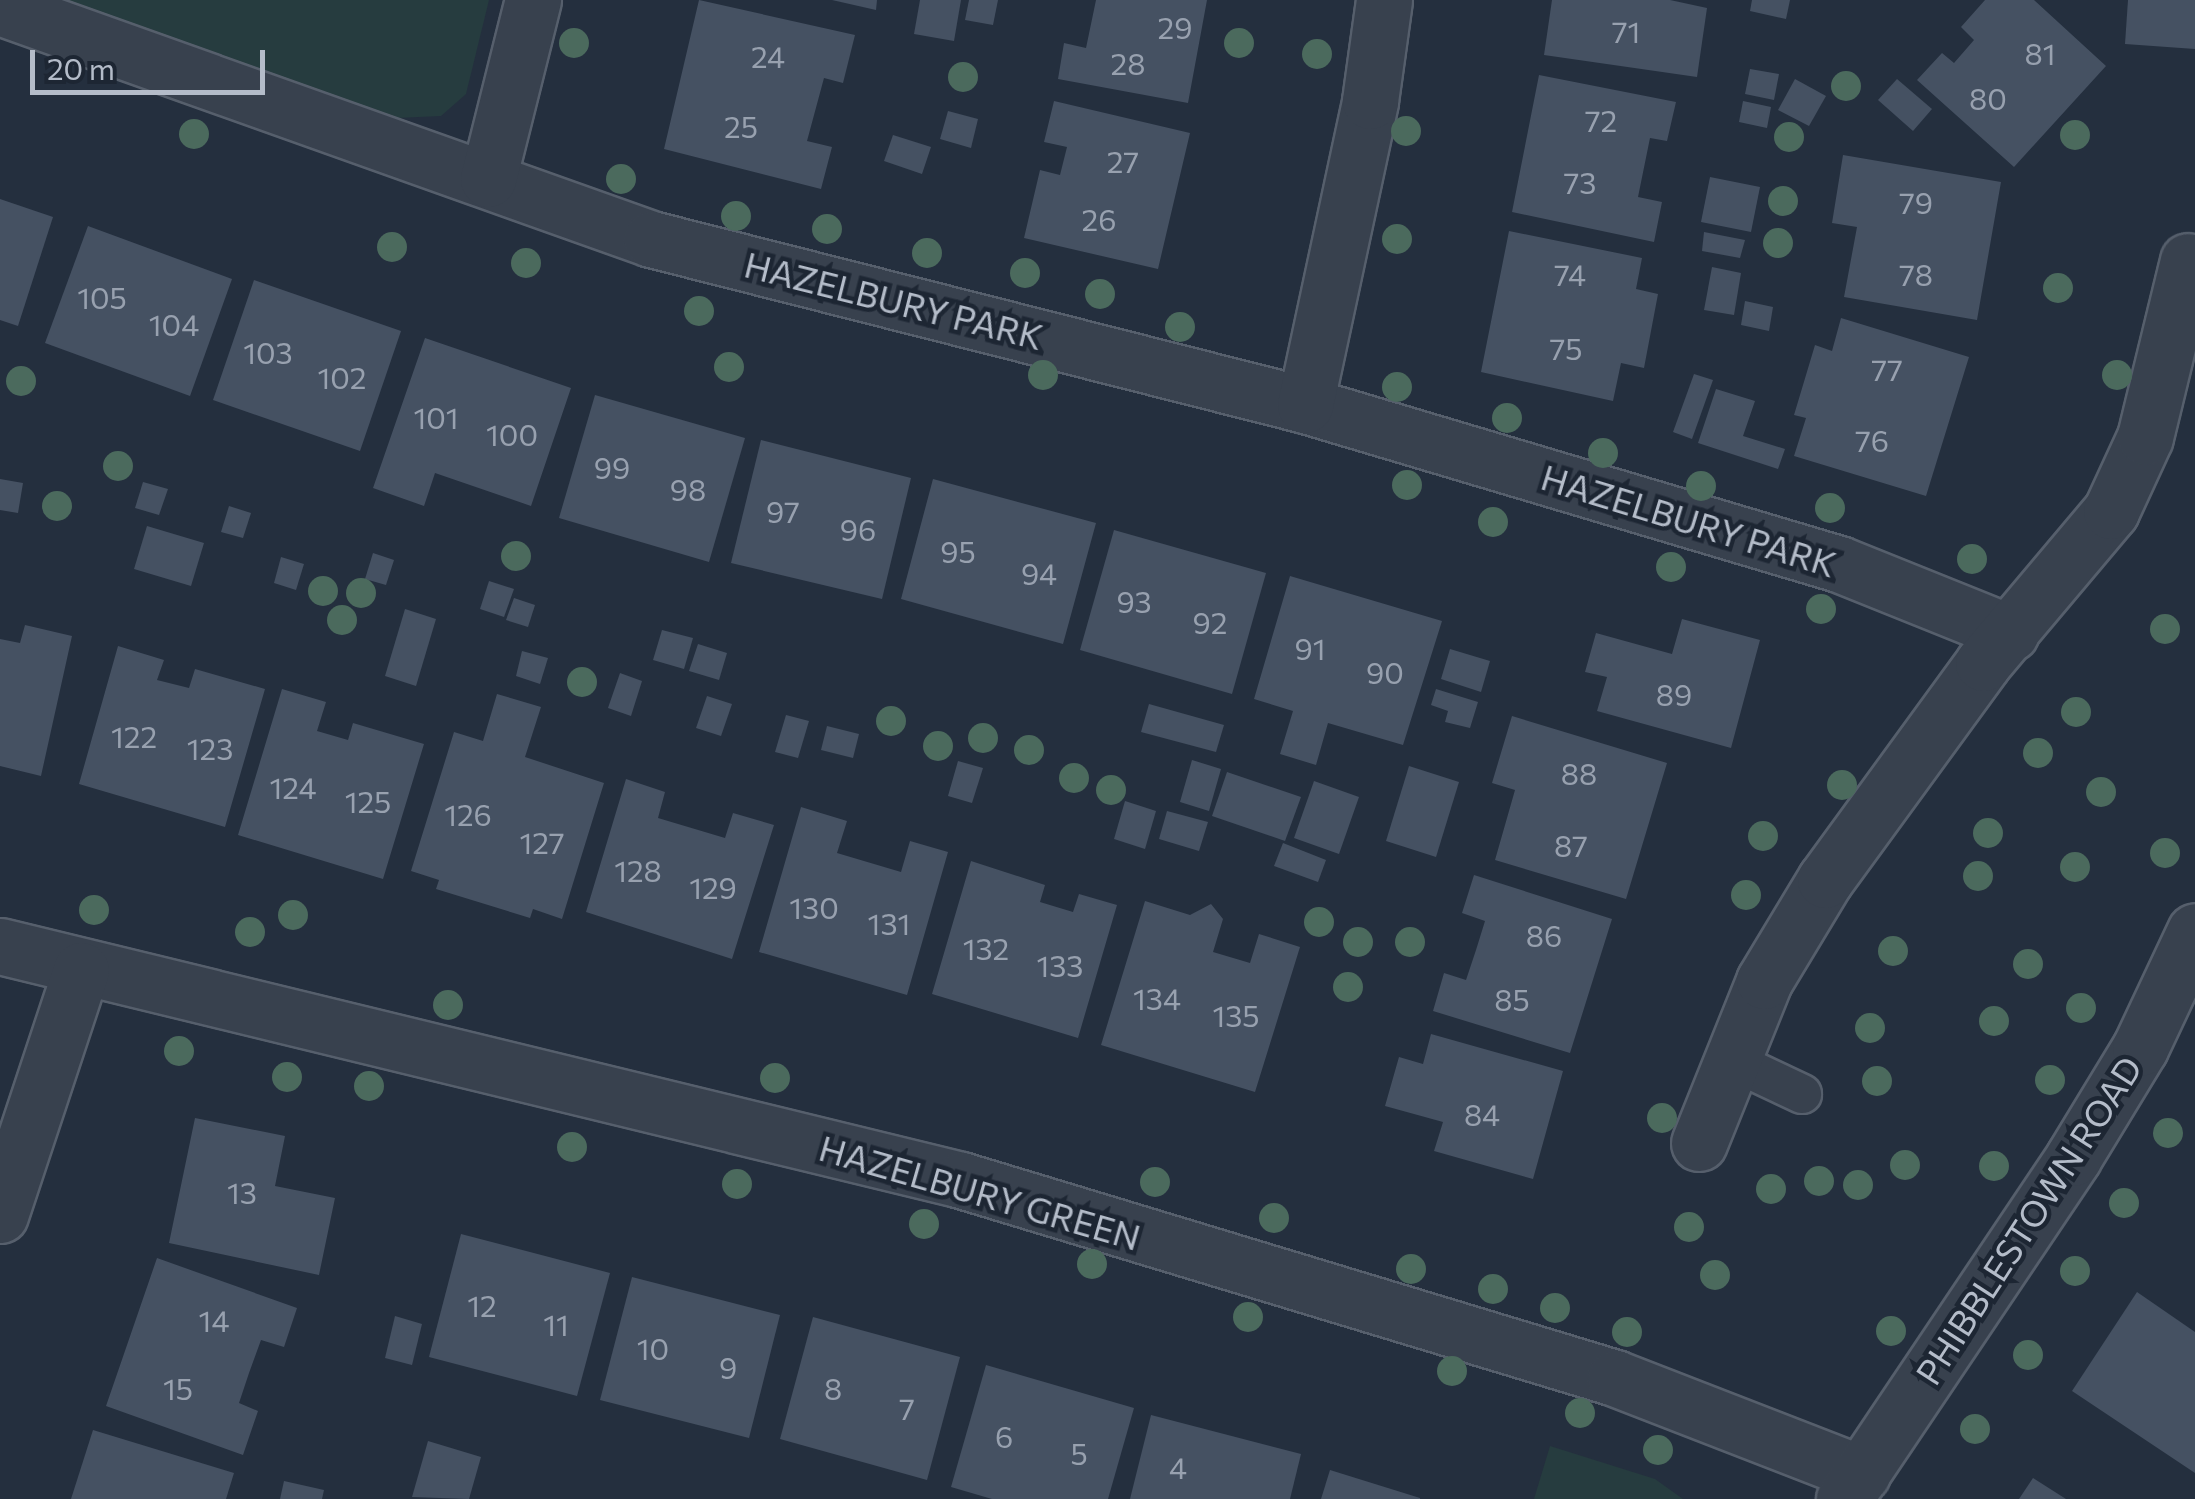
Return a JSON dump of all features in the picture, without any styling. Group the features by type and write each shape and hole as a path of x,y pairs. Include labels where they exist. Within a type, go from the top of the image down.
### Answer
{"street":[{"path":"488,179 533,0"},
{"path":"1304,405 1370,101 1384,0"},
{"name":"HAZELBURY PARK","path":"0,6 651,239 1304,405 1838,564 2011,633"},
{"path":"1699,1143 1728,1059 1824,880 2011,633 2111,511 2130,476 2170,352 2188,261"},
{"name":"PHIBBLESTOWN ROAD","path":"1853,1487 2140,1048 2195,932"},
{"name":"HAZELBURY GREEN","path":"0,946 81,970 960,1180 1615,1378 1853,1487"},
{"path":"0,1215 81,970"}],"lane":[{"path":"1728,1059 1802,1094"}],"green space":[{"path":"44,0 489,0 466,94 441,116 396,118"},
{"path":"1550,1446 1655,1479 1683,1499 1534,1499"}],"building":[{"path":"699,0 855,35 843,83 824,78 807,141 832,147 821,189 664,149"},
{"path":"832,0 877,0 876,10"},
{"path":"920,0 961,0 954,41 914,34"},
{"path":"969,0 998,0 993,25 965,20"},
{"path":"1096,0 1207,0 1188,103 1058,79 1064,43 1086,48"},
{"path":"1552,0 1670,0 1707,8 1697,77 1544,55"},
{"path":"1752,0 1790,0 1786,19 1750,11"},
{"path":"1985,0 2034,0 2106,66 2014,167 1917,80 1942,53 1954,63 1974,40 1961,27"},
{"path":"2128,0 2195,0 2195,49 2125,44"},
{"path":"1750,69 1779,74 1774,100 1745,94"},
{"path":"1539,75 1676,102 1667,141 1650,138 1638,197 1662,202 1654,242 1512,212"},
{"path":"1795,79 1826,96 1809,126 1778,110"},
{"path":"1897,79 1932,109 1913,131 1878,100"},
{"path":"1054,101 1190,133 1158,269 1024,238 1040,170 1060,175 1067,147 1044,142"},
{"path":"1743,101 1771,107 1767,128 1739,122"},
{"path":"948,111 978,119 971,148 940,139"},
{"path":"893,135 931,147 922,174 884,161"},
{"path":"1843,155 2001,182 1977,320 1844,297 1857,227 1832,223"},
{"path":"1710,177 1760,187 1751,232 1701,222"},
{"path":"0,199 53,217 18,326 0,320"},
{"path":"88,226 232,279 190,396 45,343"},
{"path":"1509,231 1642,258 1636,289 1658,294 1644,368 1621,363 1613,401 1481,372"},
{"path":"1704,232 1745,240 1740,258 1702,251"},
{"path":"1712,267 1741,273 1734,315 1704,310"},
{"path":"254,280 401,331 360,451 213,400"},
{"path":"1745,301 1773,307 1769,331 1741,325"},
{"path":"1841,318 1969,357 1926,496 1794,456 1806,418 1794,415 1815,345 1832,351"},
{"path":"425,338 571,388 531,506 435,473 424,506 373,488"},
{"path":"1694,374 1713,380 1692,439 1673,432"},
{"path":"1716,389 1755,401 1743,436 1785,449 1778,469 1698,443"},
{"path":"595,395 745,438 709,562 559,518"},
{"path":"761,440 911,478 882,599 731,563"},
{"path":"0,479 23,483 18,513 0,510"},
{"path":"933,479 1096,523 1063,644 901,599"},
{"path":"143,482 168,489 159,515 135,508"},
{"path":"229,506 251,513 243,538 221,532"},
{"path":"147,526 204,543 191,586 134,569"},
{"path":"1114,530 1266,573 1232,694 1080,650"},
{"path":"373,553 394,560 386,585 365,579"},
{"path":"281,557 304,564 296,590 274,583"},
{"path":"1290,576 1442,621 1403,745 1328,723 1316,765 1280,754 1293,711 1254,699"},
{"path":"489,581 514,589 504,617 480,609"},
{"path":"514,598 535,605 528,627 506,620"},
{"path":"405,609 436,619 416,686 385,676"},
{"path":"1682,619 1760,640 1731,748 1597,711 1607,677 1585,672 1596,633 1672,654"},
{"path":"25,625 72,636 41,776 0,766 0,639 20,643"},
{"path":"662,630 693,638 684,669 653,660"},
{"path":"698,644 727,653 719,680 689,671"},
{"path":"118,646 164,660 157,680 189,688 195,669 265,689 225,827 79,784"},
{"path":"1450,649 1490,661 1481,692 1441,679"},
{"path":"522,651 548,658 540,684 516,676"},
{"path":"620,673 642,681 631,716 608,708"},
{"path":"282,689 326,702 317,731 348,740 353,723 424,744 383,879 238,835"},
{"path":"1436,689 1478,702 1470,728 1445,722 1448,711 1431,705"},
{"path":"497,694 541,707 525,757 604,783 562,919 533,909 530,918 436,889 439,880 411,871 454,732 483,741"},
{"path":"707,696 732,704 721,736 696,728"},
{"path":"1149,704 1224,725 1216,752 1141,732"},
{"path":"786,715 809,721 798,758 775,752"},
{"path":"1512,716 1667,763 1626,899 1495,860 1515,790 1492,783"},
{"path":"827,726 859,734 853,758 821,750"},
{"path":"1192,760 1221,769 1209,811 1180,802"},
{"path":"958,761 983,768 972,803 948,796"},
{"path":"1409,766 1459,782 1436,857 1386,841"},
{"path":"1227,772 1301,797 1285,841 1212,816"},
{"path":"626,779 665,792 658,818 725,838 733,813 774,825 732,959 586,912"},
{"path":"1314,781 1359,797 1339,854 1294,838"},
{"path":"1125,801 1156,811 1145,849 1114,839"},
{"path":"801,807 847,821 837,853 901,872 910,841 948,852 907,995 759,952"},
{"path":"1167,811 1208,822 1199,851 1159,839"},
{"path":"1283,843 1326,860 1318,882 1274,866"},
{"path":"971,861 1045,885 1040,902 1073,912 1079,894 1117,905 1078,1038 932,994"},
{"path":"1474,875 1612,919 1570,1053 1433,1011 1444,973 1466,980 1485,921 1462,913"},
{"path":"1145,901 1190,915 1211,904 1223,919 1213,952 1250,963 1259,934 1300,947 1255,1092 1101,1045"},
{"path":"1431,1034 1563,1071 1533,1179 1434,1151 1443,1122 1385,1106 1399,1057 1423,1064"},
{"path":"195,1118 285,1136 275,1186 335,1198 319,1275 169,1243"},
{"path":"461,1234 610,1273 577,1396 429,1357"},
{"path":"157,1258 297,1308 284,1347 261,1340 239,1403 258,1411 243,1455 106,1406"},
{"path":"632,1277 780,1315 749,1438 600,1400"},
{"path":"2137,1292 2195,1332 2195,1473 2072,1391"},
{"path":"395,1316 422,1324 412,1365 385,1358"},
{"path":"813,1317 960,1357 927,1480 780,1439"},
{"path":"986,1365 1134,1408 1108,1499 992,1499 951,1487"},
{"path":"1151,1415 1301,1454 1290,1499 1130,1499"},
{"path":"93,1430 234,1473 226,1499 71,1499"},
{"path":"428,1441 481,1457 469,1499 412,1497"},
{"path":"1330,1470 1420,1498 1420,1499 1321,1499"},
{"path":"2033,1478 2066,1499 2019,1499"},
{"path":"284,1481 324,1490 322,1499 280,1499"}]}
